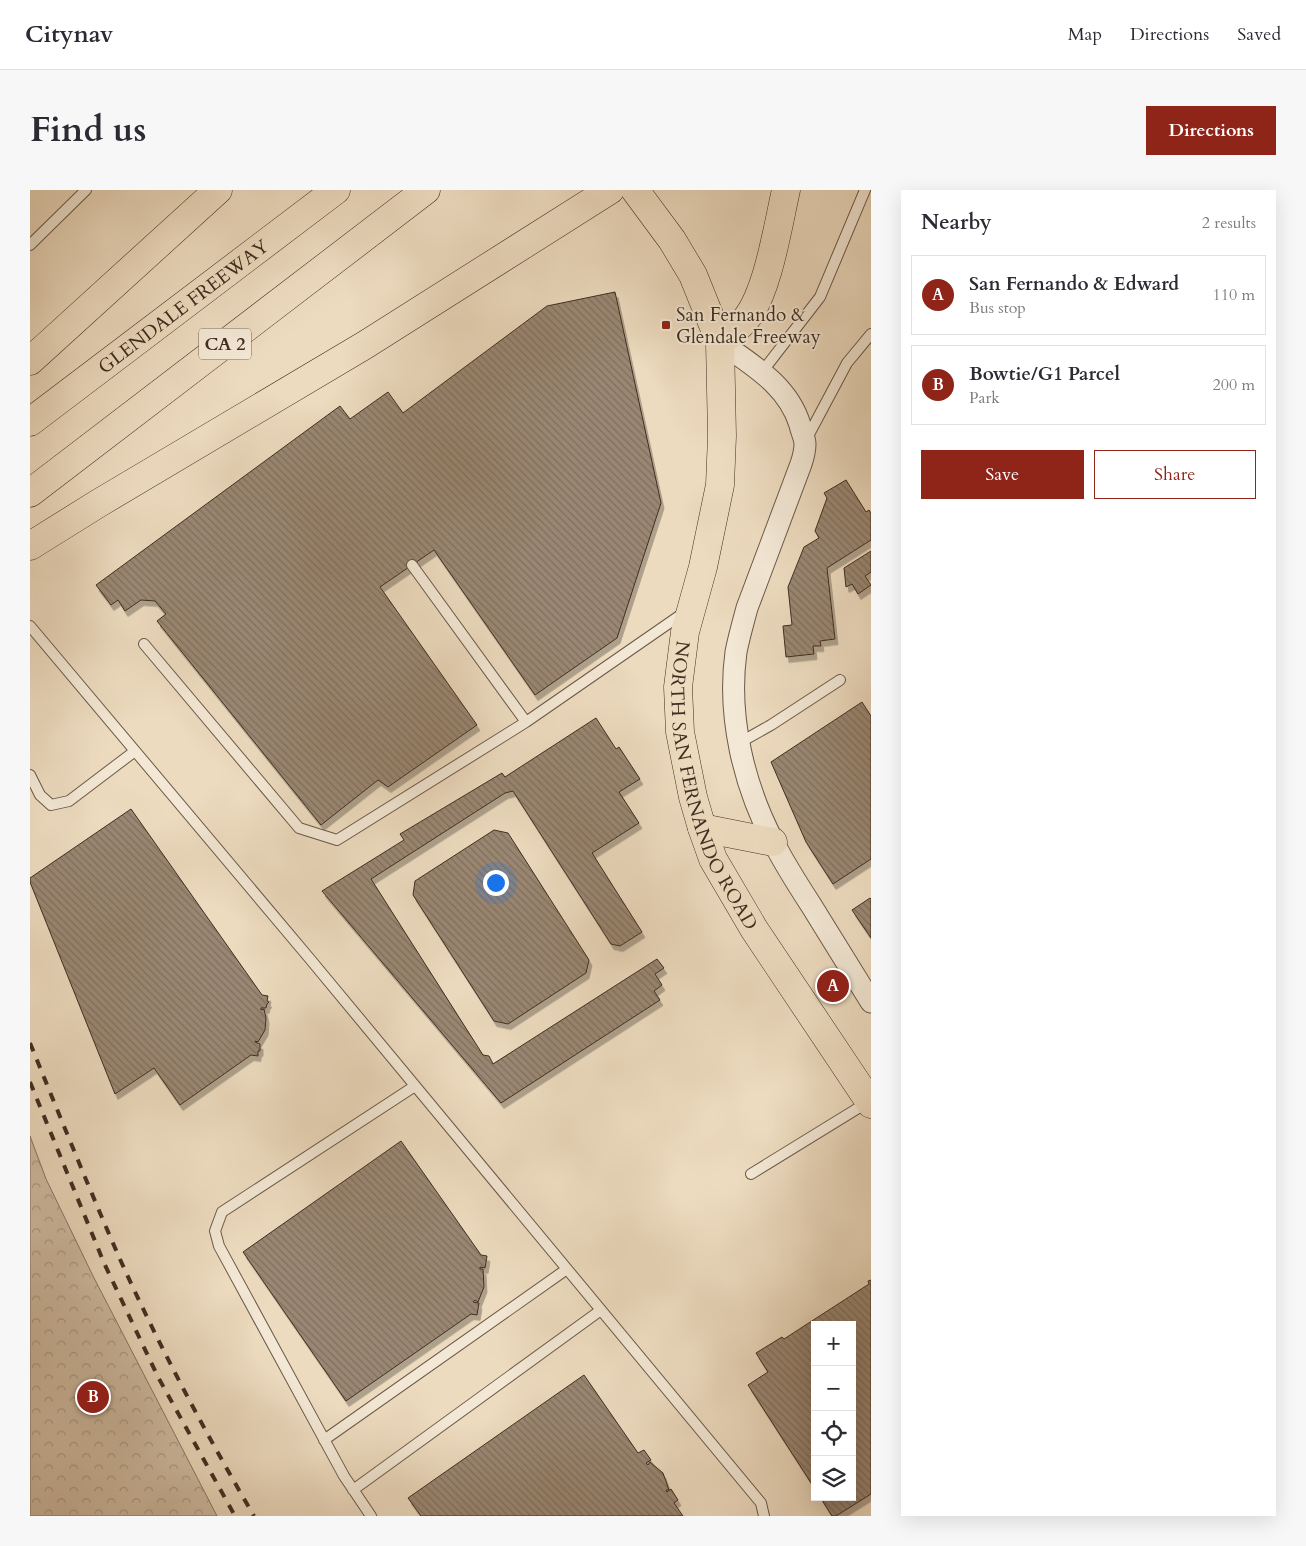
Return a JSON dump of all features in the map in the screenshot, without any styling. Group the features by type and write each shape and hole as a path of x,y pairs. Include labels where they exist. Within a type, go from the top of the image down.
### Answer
{"main road":[{"path":"30,361 218,190"},
{"name":"GLENDALE FREEWAY","path":"30,422 336,190"},
{"name":"CA 2","path":"30,493 426,190"},
{"path":"30,546 365,345 610,190"},
{"name":"NORTH SAN FERNANDO ROAD","path":"635,190 672,240 693,275 720,342 722,436 720,485 703,566 685,632 678,687 680,732 692,797 713,858 754,929 870,1103"},
{"path":"720,342 746,319 756,303 765,281 786,190"},
{"path":"702,828 773,842"}],"street":[{"name":"NORTH SAN FERNANDO ROAD","path":"720,342 777,385 789,400 805,444 802,464 748,608 736,652 734,700 739,743 746,776 757,808 773,842 871,1002"}],"lane":[{"path":"30,245 86,190"},
{"path":"762,372 820,297 865,190"},
{"path":"805,444 847,362 871,334"},
{"path":"412,565 526,722"},
{"path":"144,644 299,828 337,840 526,722 692,607"},
{"path":"30,626 761,1503 764,1516"},
{"path":"739,743 771,725 840,680"},
{"path":"30,775 40,795 51,805 69,801 135,751"},
{"path":"371,1516 324,1440 219,1246 215,1232 222,1212 415,1086"},
{"path":"751,1174 870,1103"},
{"path":"324,1440 566,1269"},
{"path":"354,1490 600,1310"}],"green space":[{"path":"30,1136 46,1179 94,1278 217,1516 30,1516"}],"building":[{"path":"615,292 661,503 617,638 535,695 434,550 380,587 477,725 388,787 378,780 321,825 157,621 166,614 155,601 141,600 125,611 118,600 111,605 96,585 340,406 350,419 388,392 403,413 547,306"},
{"path":"846,480 866,512 869,510 871,513 871,540 827,568 835,639 820,641 821,646 813,646 814,654 786,657 783,626 792,625 788,587 804,547 819,538 815,531 827,498 824,493"},
{"path":"871,551 871,572 865,576 871,585 858,594 852,584 846,587 844,568"},
{"path":"862,702 871,716 871,859 833,884 806,842 771,762"},
{"path":"596,718 616,749 619,747 640,779 619,792 639,823 592,853 642,932 620,946 611,944 513,791 505,793 371,879 483,1055 489,1056 493,1064 657,959 664,968 655,974 662,985 654,991 660,1000 501,1103 322,891 404,840 400,834 502,773 505,777"},
{"path":"131,809 262,995 268,996 267,1001 269,1002 266,1008 261,1008 261,1010 264,1009 266,1018 265,1030 258,1042 255,1041 260,1044 258,1056 251,1055 180,1105 154,1068 115,1094 30,882 30,878"},
{"path":"494,830 508,833 589,960 586,973 508,1024 494,1021 413,895 415,881"},
{"path":"871,899 871,938 852,910"},
{"path":"401,1141 481,1255 487,1256 485,1268 480,1267 480,1269 483,1269 484,1287 478,1302 475,1300 473,1302 479,1303 477,1315 471,1314 346,1401 243,1252"},
{"path":"871,1280 871,1494 836,1516 832,1516 823,1501 856,1501 856,1321 812,1321 869,1284 868,1281"},
{"path":"811,1322 811,1483 748,1385 768,1372 756,1353 782,1337 784,1339"},
{"path":"584,1375 638,1453 644,1450 651,1460 646,1463 648,1465 650,1462 663,1473 669,1490 666,1490 667,1492 671,1489 678,1500 674,1503 683,1516 421,1516 408,1498"}],"railway":[{"path":"30,1043 96,1204 134,1290 183,1388 254,1516"},
{"path":"30,1082 104,1263 158,1377 235,1516"}],"place":[{"name":"San Fernando & Glendale Freeway","path":"666,325"},
{"name":"San Fernando & Edward","path":"833,986"},
{"name":"Bowtie/G1 Parcel","path":"93,1397"}]}
